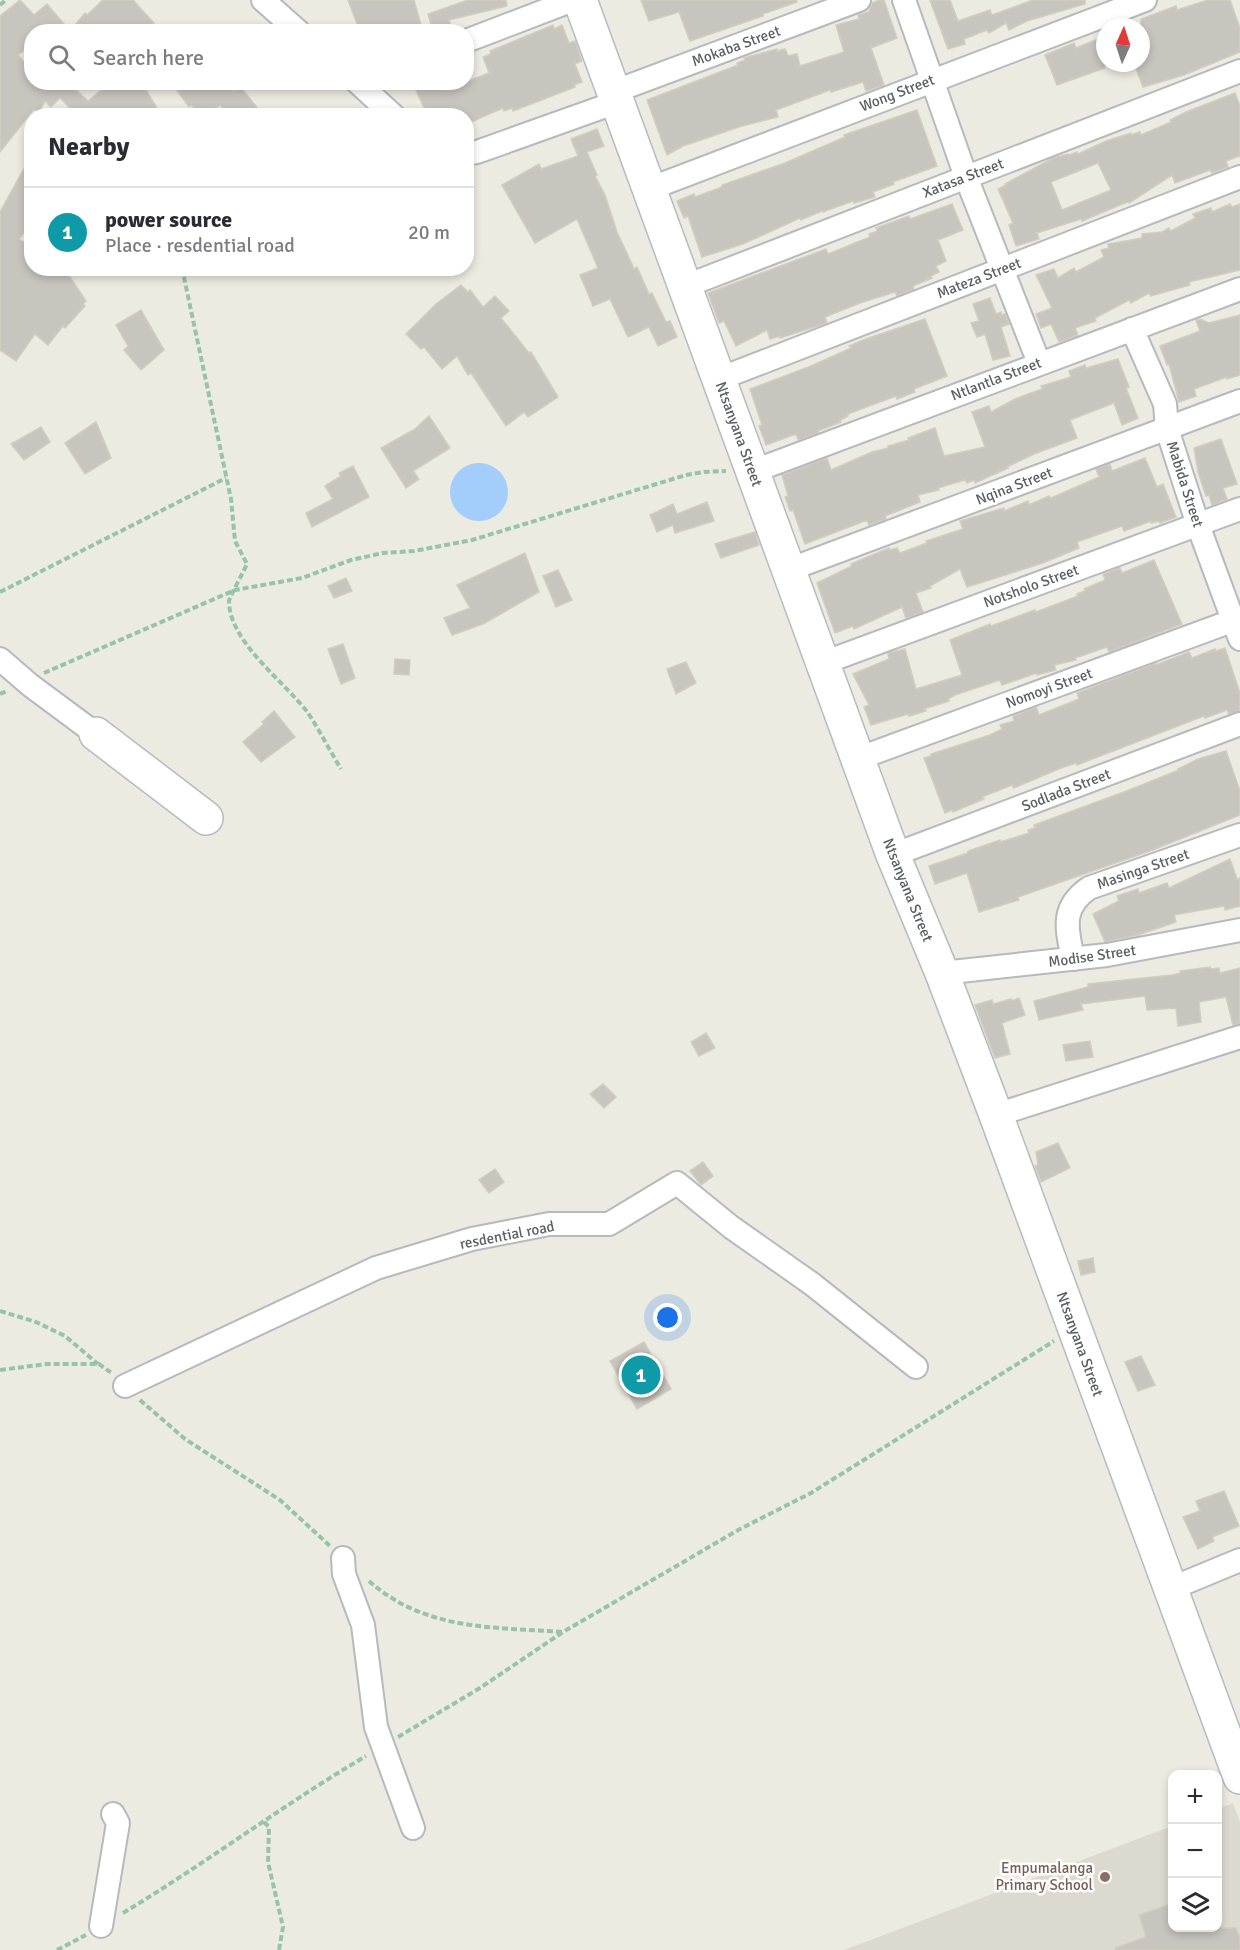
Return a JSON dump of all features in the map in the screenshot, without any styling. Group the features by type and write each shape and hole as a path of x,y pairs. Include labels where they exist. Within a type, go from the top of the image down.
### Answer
{"street":[{"path":"474,38 573,0"},
{"name":"Ntsanyana Street","path":"580,0 754,471 892,855 942,973 996,1114 1240,1778"},
{"name":"Mokaba Street","path":"474,153 859,0"},
{"path":"904,0 966,177 1039,363"},
{"name":"Wong Street","path":"649,189 1145,0"},
{"path":"270,1 292,24"},
{"name":"Xatasa Street","path":"686,286 1240,71"},
{"path":"366,90 385,108"},
{"name":"Mateza Street","path":"719,379 1240,177"},
{"name":"Ntlantla Street","path":"754,471 1240,289"},
{"name":"Mabida Street","path":"1132,329 1165,404 1167,429 1198,525 1238,626"},
{"name":"Nqina Street","path":"788,570 1240,401"},
{"name":"Notsholo Street","path":"823,663 1240,509"},
{"name":"Nomoyi Street","path":"857,759 1238,626"},
{"path":"0,659 206,818"},
{"name":"Sodlada Street","path":"892,855 1240,724"},
{"name":"Masinga Street","path":"1073,959 1068,933 1068,914 1074,900 1089,888 1240,835"},
{"name":"Modise Street","path":"942,973 1107,955 1240,930"},
{"path":"996,1114 1240,1036"},
{"name":"resdential road","path":"125,1386 376,1268 472,1239 549,1224 609,1224 677,1183 731,1227 812,1284 916,1367"},
{"path":"343,1558 344,1574 363,1625 376,1727 412,1828"},
{"path":"1170,1589 1240,1560"},
{"path":"101,1926 118,1823 113,1814"}],"path":[{"path":"0,5 6,0"},
{"path":"184,276 231,499 235,541 247,564 229,598 235,625 246,644 308,714 341,769"},
{"path":"0,694 235,590 302,578 351,560 383,553 414,551 472,540 686,475 704,472 754,471"},
{"path":"0,592 226,478"},
{"path":"0,1311 36,1322 65,1336 106,1368 173,1431 280,1500 376,1587 404,1606 431,1618 465,1625 563,1632"},
{"path":"57,1950 174,1882 331,1776 480,1688 563,1632 740,1529 811,1493 1074,1329"},
{"path":"0,1370 47,1364 99,1364"},
{"path":"264,1822 270,1827 268,1862 283,1928 279,1950"}],"shaded area":[{"name":"Empumalanga Primary School","path":"1233,1803 1240,1822 1240,1950 844,1950 1168,1828 1168,1932 1222,1932 1222,1807"}],"water":[{"path":"473,463 485,463 500,471 508,486 508,498 500,513 485,521 473,521 458,513 450,498 450,486 458,471"}],"building":[{"path":"20,0 34,15 47,4 64,24 24,24 24,51 18,55 24,62 24,90 76,90 88,101 101,90 146,90 157,108 70,108 60,98 51,107 45,101 41,108 24,108 24,122 0,152 0,16"},
{"path":"103,0 133,0 154,23 76,24 85,13 87,15"},
{"path":"348,0 414,0 421,24 357,24"},
{"path":"468,0 506,0 507,6 449,20 451,24 431,24 428,14"},
{"path":"641,0 796,0 797,2 690,41 679,12 649,21"},
{"path":"884,0 897,38 871,48 884,85 866,91 863,82 831,92 830,90 776,110 778,117 742,126 683,146 667,155 647,100 738,65 737,63 745,60 744,58 777,49 777,51 785,49 788,56 797,54 800,66 844,52 836,25 859,19 858,15 869,12 872,3"},
{"path":"930,0 950,0 958,21 990,10 992,15 1033,0 1085,0 1085,4 1027,21 1009,30 1006,23 989,33 987,30 964,39 965,44 948,49"},
{"path":"1208,0 1230,0 1240,28 1240,52 1184,75 1143,87 1137,72 1150,72 1150,18 1144,18 1176,6 1177,10"},
{"path":"553,25 554,29 562,25 569,43 575,41 582,61 575,64 582,82 574,85 575,87 513,111 512,108 504,111 503,108 474,121 474,108 424,108 416,90 474,90 474,79 489,73 483,57 491,54 490,51"},
{"path":"1096,40 1096,71 1057,85 1045,55 1074,43 1076,48"},
{"path":"177,90 243,90 258,108 222,108 220,105 216,108 194,108 191,105 189,107"},
{"path":"1235,93 1240,106 1240,156 1226,161 1228,167 1212,173 1210,170 1175,183 1172,175 1129,203 1082,221 1081,219 1037,233 1039,239 1016,246 1009,225 1013,223 998,189 1053,158 1077,152 1078,154 1131,133 1131,135 1140,132 1141,135 1171,122 1170,120","holes":["1098,163 1111,190 1062,210 1051,182"]},
{"path":"917,110 937,166 873,192 875,197 854,203 853,201 801,220 800,218 743,244 702,257 688,216 684,218 677,201 722,187 722,185 785,163 845,137 844,135"},
{"path":"597,129 604,146 587,152 597,175 595,176 605,195 617,232 634,269 637,267 649,294 652,293 666,322 670,321 677,337 658,346 649,327 628,337 610,299 593,306 580,275 598,268 577,219 535,243 502,185 539,164 541,169 578,156 571,139"},
{"path":"24,168 24,232 19,239 24,242 24,276 69,276 86,301 83,304 85,306 65,328 63,326 48,345 35,334 16,361 0,350 0,212"},
{"path":"952,204 963,230 938,240 946,261 936,266 939,272 931,276 932,278 913,286 914,289 897,296 895,292 860,303 825,317 827,323 780,338 780,336 770,339 767,330 736,346 724,321 719,323 708,293 826,249 828,254 870,237 869,234 877,231 876,228"},
{"path":"1230,204 1232,207 1240,204 1240,270 1189,282 1190,285 1151,296 1149,293 1131,303 1129,300 1095,318 1096,321 1075,328 1078,335 1059,342 1051,324 1041,328 1036,314 1052,308 1036,275 1054,269 1058,278 1074,268 1076,272 1104,257 1101,250 1109,248 1108,244 1142,238 1142,234 1162,232 1169,228 1171,231 1195,218 1193,214 1211,208 1212,212"},
{"path":"461,285 468,292 470,290 483,307 495,296 509,311 501,318 529,353 531,352 558,397 528,417 524,412 506,426 471,373 468,375 457,356 442,369 424,347 421,349 406,334 436,304"},
{"path":"990,298 996,314 1001,312 1002,315 1005,314 1009,324 1001,327 1010,356 993,360 985,334 977,337 971,323 979,321 973,304"},
{"path":"141,310 164,350 141,370 124,350 128,346 116,325"},
{"path":"1240,315 1240,375 1227,379 1227,377 1194,389 1196,396 1179,402 1169,364 1167,365 1160,346 1200,331 1196,320 1200,319 1209,323"},
{"path":"925,319 947,376 914,389 915,392 897,399 896,396 848,414 840,420 841,422 818,431 818,433 798,440 796,434 766,445 750,389 811,366 863,340"},
{"path":"1118,359 1138,418 1122,425 1114,403 1070,420 1077,438 1034,454 975,483 974,480 967,483 965,480 918,495 920,502 885,516 886,519 869,525 867,520 805,544 793,510 790,511 785,497 788,496 782,475 827,458 831,470 935,428 944,456 985,447 972,412 989,406 991,412 1015,399 1042,389 1041,386 1071,377 1069,371 1085,365 1086,368"},
{"path":"429,416 450,448 413,471 419,479 406,488 381,448 415,429"},
{"path":"96,422 111,458 85,474 65,443"},
{"path":"41,427 50,442 24,460 11,444"},
{"path":"1221,439 1237,484 1223,488 1227,499 1212,505 1209,495 1206,496 1198,472 1194,448"},
{"path":"1145,458 1157,487 1163,484 1176,517 1160,523 1159,521 1151,523 1151,521 1124,531 1122,526 1077,542 1079,548 1043,563 967,587 960,569 930,586 931,588 916,593 923,612 906,618 902,607 854,629 853,626 835,633 817,583 852,566 851,564 889,548 890,550 897,548 900,553 927,543 926,541 963,529 960,521 1004,508 1004,511 1028,501 1029,505 1049,496 1051,498 1099,477 1096,469 1110,464 1112,471"},
{"path":"353,466 369,497 312,527 306,513 333,499 325,486 341,476 339,473"},
{"path":"707,502 714,521 675,533 673,525 657,532 650,515 673,504 677,514"},
{"path":"755,532 759,545 721,558 715,544"},
{"path":"525,553 539,592 483,624 452,635 444,618 470,608 457,585"},
{"path":"1154,560 1182,624 1109,652 1107,647 1075,658 1076,660 1054,665 1056,670 1037,675 1037,673 1002,685 1000,680 955,695 948,699 949,701 924,709 926,711 871,725 864,707 869,705 853,674 889,659 888,653 905,649 916,689 962,675 950,640 990,624 991,626 1035,610 1036,612 1078,596 1077,594 1085,591 1084,589 1105,580 1103,574 1120,568 1122,573"},
{"path":"558,570 572,600 556,607 543,576"},
{"path":"346,578 352,591 334,598 328,586"},
{"path":"343,644 355,678 341,684 328,649"},
{"path":"1225,648 1240,693 1240,711 1229,714 1227,710 1205,718 1204,716 1077,765 1076,763 1061,768 1014,788 1012,785 953,812 952,810 945,813 924,758 990,735 1002,729 1000,725 1014,721 1013,716 1036,707 1039,715 1079,699 1077,693 1156,663 1156,665 1189,652 1192,658 1215,649 1216,651"},
{"path":"395,659 410,660 409,675 394,674"},
{"path":"686,662 696,683 676,694 667,669"},
{"path":"274,711 295,737 261,762 243,742 264,724 262,722"},
{"path":"1226,751 1240,791 1240,815 1150,851 1018,897 1019,900 979,912 967,873 935,884 929,866 1000,840 1000,842 1029,833 1028,830 1035,828 1034,825 1179,770 1198,759"},
{"path":"1230,859 1237,879 1240,878 1240,906 1225,910 1224,906 1174,915 1176,922 1138,935 1105,942 1093,914 1119,901 1117,896 1138,889 1139,893 1167,883 1169,888"},
{"path":"1210,967 1211,969 1219,968 1220,973 1240,968 1240,1024 1233,1025 1226,997 1199,1002 1201,1022 1178,1026 1176,1008 1147,1010 1145,996 1081,1004 1083,1010 1039,1020 1034,1001 1088,987 1088,984 1172,975 1181,973 1180,971"},
{"path":"1019,998 1025,1015 1002,1023 1010,1054 995,1058 975,1005 992,1000 993,1004"},
{"path":"706,1033 715,1048 699,1056 691,1042"},
{"path":"1090,1041 1093,1057 1066,1061 1063,1045"},
{"path":"603,1084 616,1097 604,1108 590,1094"},
{"path":"1058,1143 1070,1168 1041,1182 1035,1166 1038,1165 1036,1152"},
{"path":"703,1162 713,1176 701,1185 690,1171"},
{"path":"495,1169 504,1182 489,1193 479,1180"},
{"path":"1093,1258 1095,1272 1081,1275 1078,1261"},
{"path":"644,1342 671,1389 637,1409 610,1361"},
{"path":"1141,1356 1155,1385 1138,1391 1125,1362"},
{"path":"1224,1491 1239,1526 1212,1537 1214,1541 1198,1549 1183,1517 1200,1511 1196,1501"},
{"path":"1168,1905 1168,1932 1222,1932 1222,1928 1236,1928 1240,1938 1240,1950 1116,1950 1115,1948 1146,1937 1139,1915"}],"place":[{"name":"power source","path":"641,1375"},
{"name":"Empumalanga Primary School","path":"1105,1877"}]}
